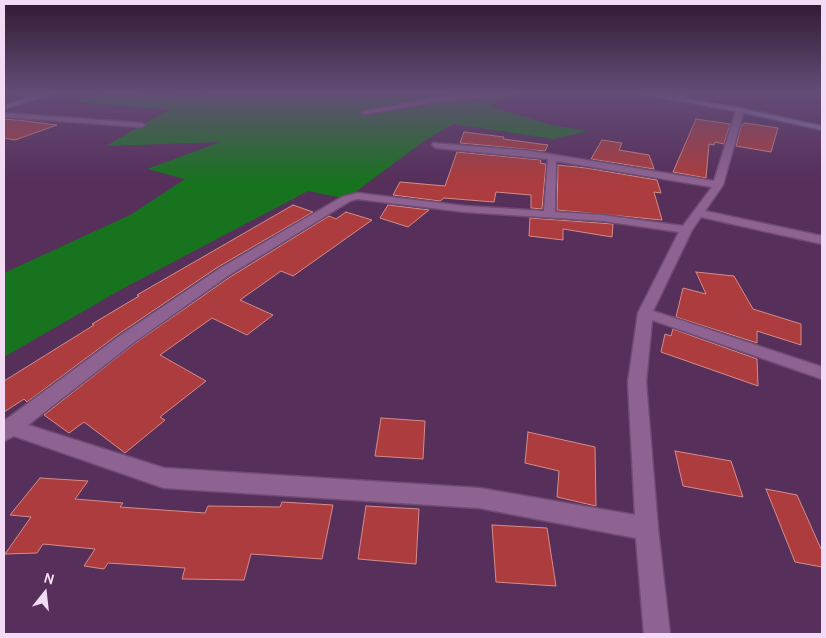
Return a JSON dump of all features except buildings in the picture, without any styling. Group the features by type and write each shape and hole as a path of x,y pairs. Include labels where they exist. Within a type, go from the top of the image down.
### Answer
{"street":[{"path":"96,122 140,125"},
{"path":"657,634 647,529 637,382 645,313 686,230 718,186 737,122"},
{"path":"794,122 822,128"},
{"path":"436,145 531,154 718,186"},
{"path":"549,216 552,159"},
{"path":"7,430 127,339 224,272 346,199 357,196 465,209 602,218 686,230"},
{"path":"700,213 822,240"},
{"path":"645,313 822,373"},
{"path":"7,430 164,478 479,498 647,529"}],"green space":[{"path":"148,122 540,122 588,131 553,139 453,124 424,141 346,199 308,191 122,289 4,357 4,273 132,214 185,179 147,169 220,142 106,146"}]}
